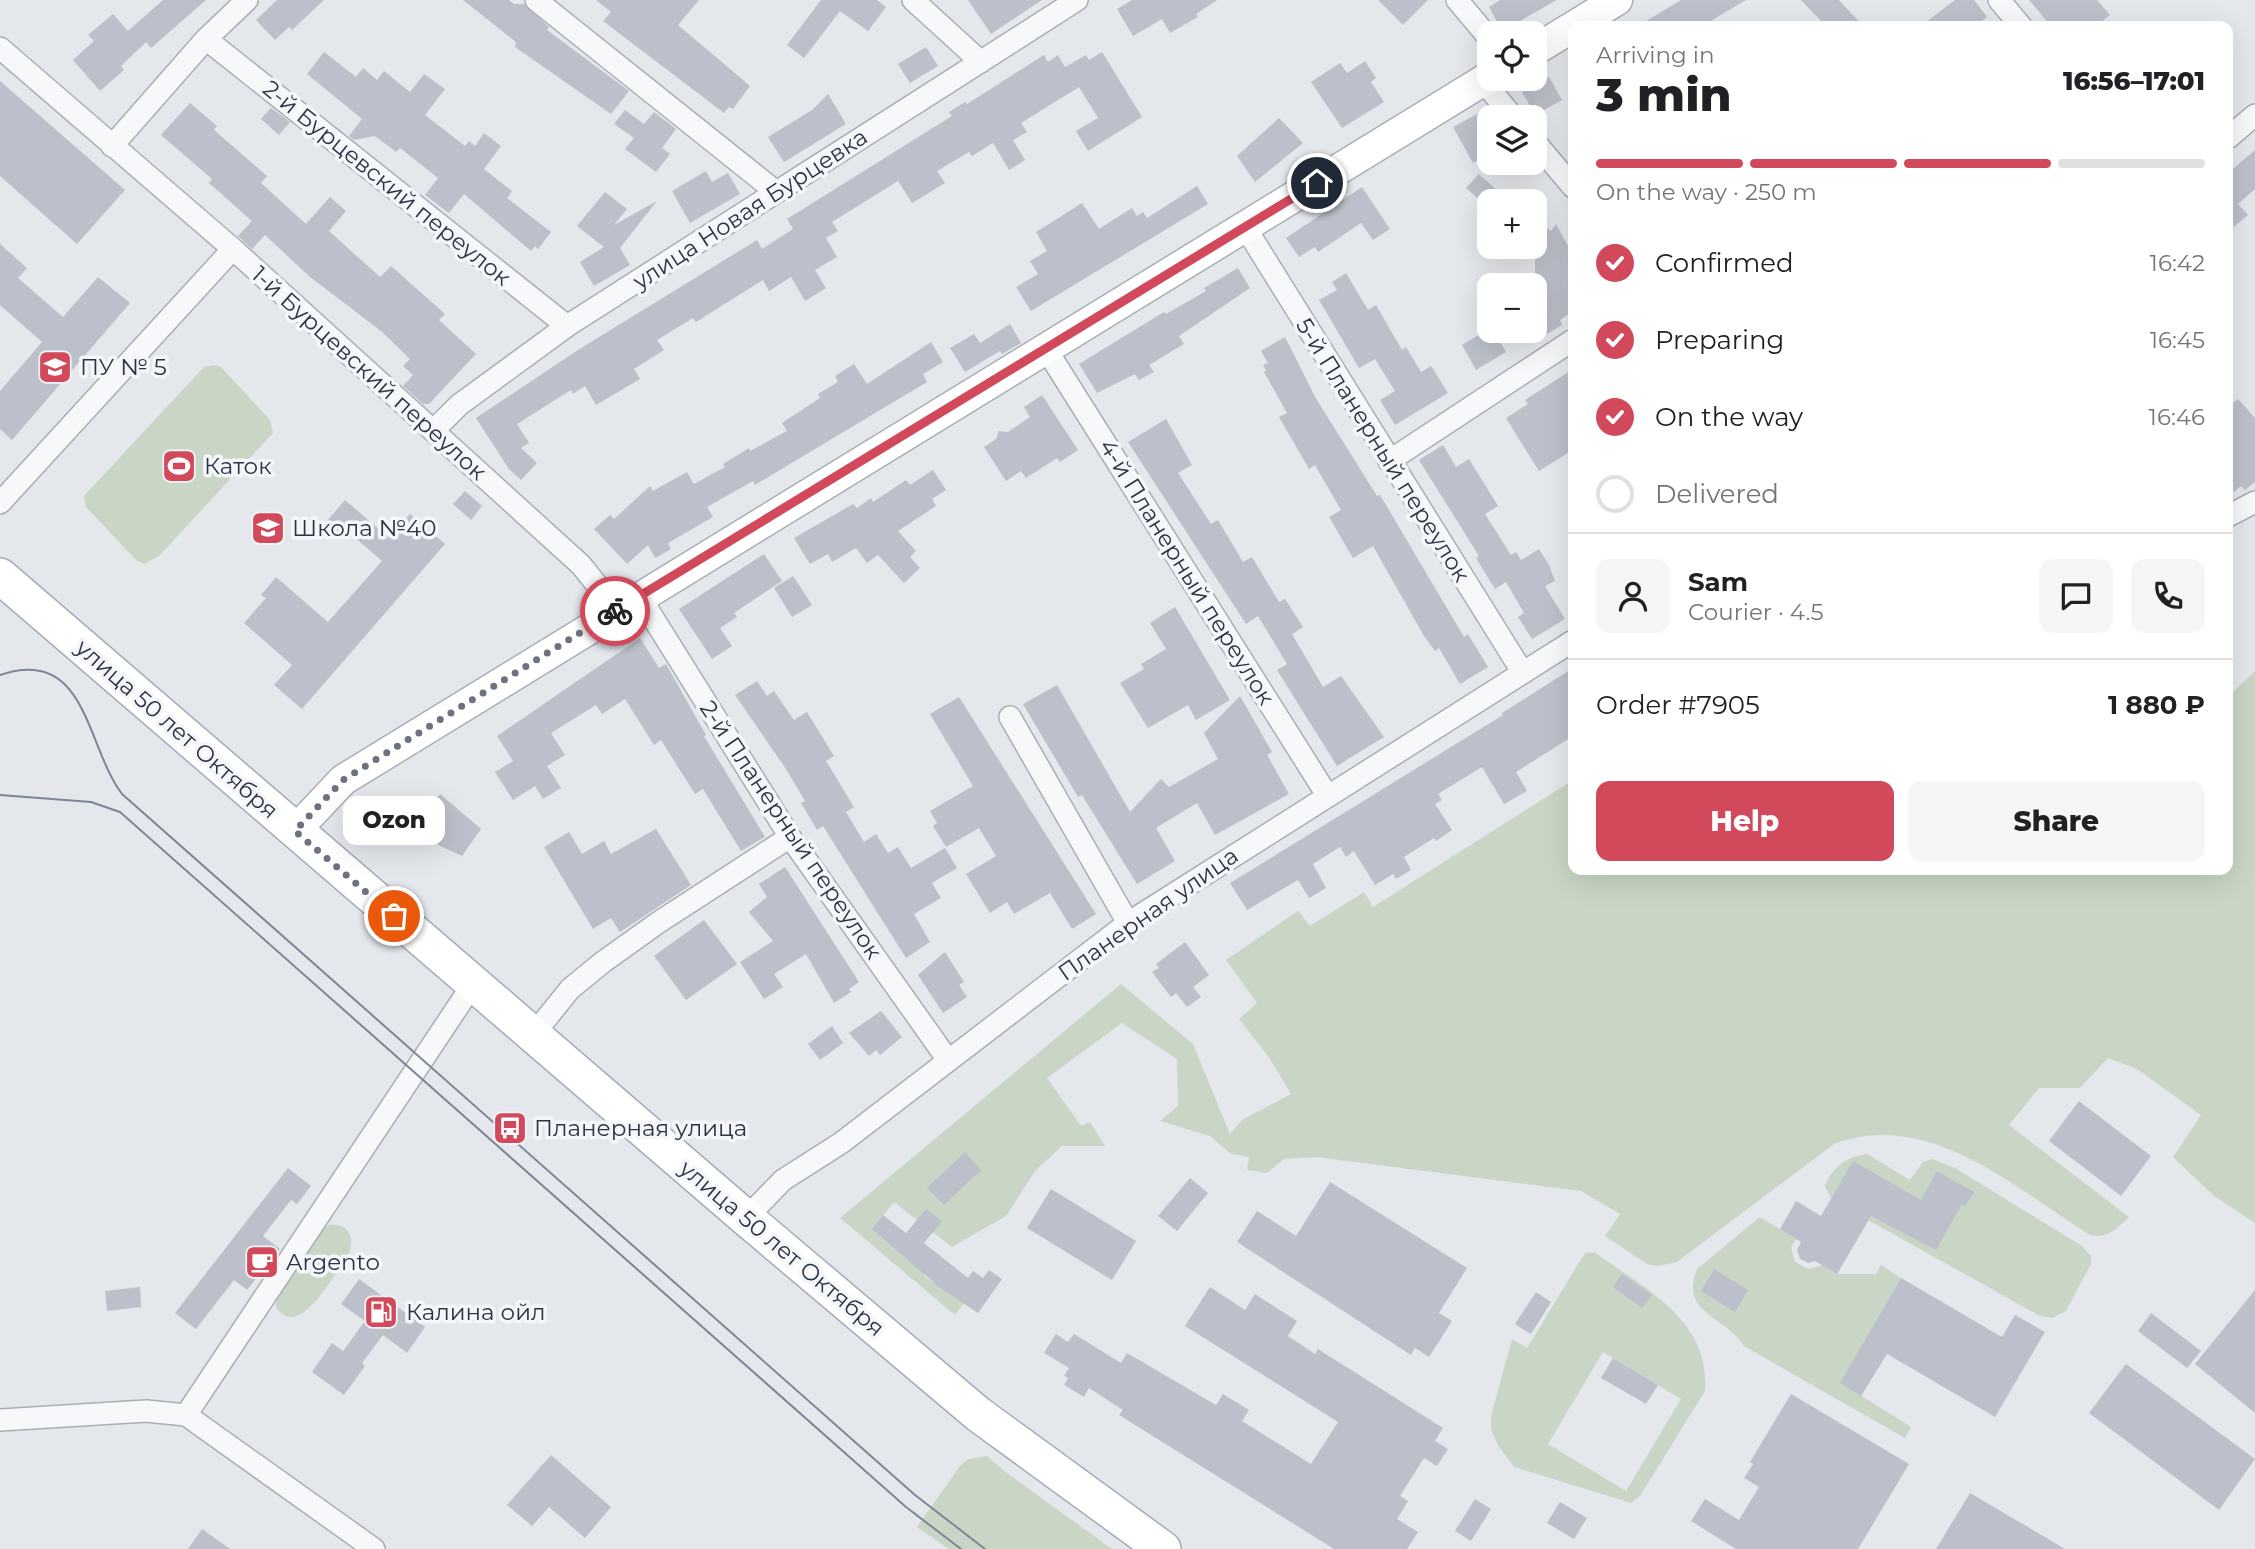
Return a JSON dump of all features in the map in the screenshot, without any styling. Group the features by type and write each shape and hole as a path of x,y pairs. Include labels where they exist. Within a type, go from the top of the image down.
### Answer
{"main road":[{"name":"улица 50 лет Октября","path":"0,576 746,1218 978,1413 1163,1549"}],"street":[{"path":"112,146 206,39 247,0"},
{"path":"536,0 775,191"},
{"path":"913,0 981,62"},
{"name":"улица Новая Бурцевка","path":"433,431 459,405 567,326 1077,0"},
{"path":"1457,0 1477,24"},
{"path":"1583,21 1617,0"},
{"path":"1999,0 2012,21"},
{"path":"1547,43 1568,30"},
{"name":"2-й Бурцевский переулок","path":"206,39 567,326"},
{"name":"1-й Бурцевский переулок","path":"0,48 233,249 581,565 629,603"},
{"path":"295,831 343,780 1477,85"},
{"path":"2233,134 2255,114"},
{"path":"1547,156 1568,181"},
{"name":"5-й Планерный переулок","path":"1245,227 1388,461 1523,673"},
{"path":"0,503 233,249"},
{"path":"1388,461 1568,343"},
{"name":"4-й Планерный переулок","path":"1046,349 1327,795"},
{"path":"2233,513 2255,502"},
{"name":"2-й Планерный переулок","path":"629,603 948,1060"},
{"name":"Планерная улица","path":"746,1218 783,1180 841,1143 1128,923 1568,644"},
{"path":"1010,717 1128,923"},
{"path":"533,1035 570,989 603,962 659,922 790,837"},
{"path":"186,1415 473,984"},
{"path":"0,1420 146,1411 186,1415 374,1549"}],"green space":[{"name":"Каток","path":"204,367 221,367 270,420 273,433 159,556 144,564 136,560 86,507 84,496"},
{"path":"2255,671 2255,1223 2214,1196 2173,1157 2201,1115 2137,1069 2108,1058 2080,1088 2039,1088 2009,1125 2129,1217 2107,1234 2090,1235 1969,1158 1937,1145 1903,1136 1869,1136 1834,1144 1677,1262 1657,1266 1647,1264 1605,1236 1620,1214 1581,1191 1316,1157 1284,1159 1267,1173 1247,1170 1249,1157 1231,1154 1210,1136 1160,1121 1178,1106 1177,1059 1122,1023 1047,1078 1081,1126 1090,1122 1105,1146 1062,1146 1035,1171 1006,1216 952,1247 894,1202 873,1228 926,1273 924,1276 964,1303 955,1315 840,1218 1121,984 1193,1044 1230,1134 1242,1120 1291,1094 1268,1056 1239,1019 1257,1003 1226,960 1298,911 1310,926 1364,892 1373,907 1568,783 1568,875 2233,875 2233,692"},
{"path":"1867,1154 1910,1180 1923,1162 1932,1159 1955,1168 2082,1246 2091,1256 2091,1264 2066,1311 2052,1318 2040,1316 1832,1200 1825,1186 1832,1173 1847,1160"},
{"path":"1760,1217 1796,1239 1791,1248 1795,1262 1808,1269 1823,1265 1837,1274 1876,1274 1881,1265 1901,1278 1841,1383 1911,1427 1905,1438 1744,1346 1699,1305 1694,1296 1693,1284 1697,1269"},
{"path":"329,1225 341,1226 348,1232 351,1241 349,1253 326,1287 306,1310 295,1316 285,1316 276,1307 287,1276 322,1230"},
{"path":"1594,1252 1670,1308 1686,1325 1697,1344 1704,1366 1705,1391 1640,1496 1631,1503 1514,1467 1491,1430 1491,1416 1512,1339 1527,1348 1585,1253","holes":["1603,1352 1681,1399 1626,1491 1548,1444"]},
{"path":"987,1456 1112,1549 949,1549 917,1527 960,1466 968,1459"}],"building":[{"path":"163,0 206,0 151,48 146,42 121,66 124,70 100,91 73,60 94,41 88,35 113,14 128,31"},
{"path":"277,0 324,0 292,30 289,27 275,40 256,20"},
{"path":"463,0 509,0 514,4 524,4 549,27 547,30 629,91 611,114 515,47 516,42"},
{"path":"596,0 699,0 678,25 750,86 733,109 729,107 724,113 603,21 611,12"},
{"path":"821,0 877,0 886,7 868,31 840,11 804,58 787,45"},
{"path":"968,0 1042,0 991,34"},
{"path":"1132,0 1217,0 1196,14 1198,17 1170,33 1162,19 1133,36 1117,9"},
{"path":"1378,0 1428,0 1403,25"},
{"path":"1500,0 1557,0 1520,21 1497,21 1489,7"},
{"path":"1681,0 1746,0 1710,21 1646,21"},
{"path":"1801,0 1839,0 1858,21 1821,21"},
{"path":"1955,0 1974,0 1987,17 1982,21 1928,21"},
{"path":"2029,0 2097,0 2110,15 2102,21 2047,21"},
{"path":"926,47 938,66 910,83 898,64"},
{"path":"324,52 356,77 363,68 377,80 384,71 410,92 424,74 445,89 425,115 465,146 469,141 475,146 484,133 501,146 484,169 512,191 507,198 551,232 538,249 535,246 531,251 464,194 449,213 425,195 438,178 400,148 396,152 375,136 354,140 349,136 362,119 307,74"},
{"path":"1102,52 1142,117 1088,151 1076,131 1098,118 1079,87 1021,123 1027,132 1013,140 1025,160 1009,170 993,143 972,156 969,152 937,171 945,183 912,203 898,181 832,222 838,231 826,238 837,257 815,270 826,288 805,301 791,277 769,291 763,280 696,322 693,318 657,340 664,350 634,369 640,379 596,405 585,386 573,394 571,390 517,424 529,443 521,448 537,463 521,480 509,469 476,418 578,350 757,240 762,249 793,229 787,219 952,116 949,112 965,102 967,104 1044,55 1048,62 1058,55 1065,67 1086,55 1089,60"},
{"path":"1365,61 1376,78 1371,82 1384,102 1342,128 1311,82 1340,63 1347,73"},
{"path":"1549,77 1562,100 1547,108 1547,105 1529,105 1522,92 1547,91"},
{"path":"0,81 125,190 77,244 0,176"},
{"path":"828,94 846,124 784,162 768,137 812,110"},
{"path":"190,103 217,126 214,130 267,176 261,183 306,224 330,197 346,211 329,231 380,277 391,266 445,314 439,320 476,354 429,404 423,404 403,386 413,375 403,366 410,359 381,331 310,277 265,235 252,249 238,236 252,221 209,183 212,179 161,135"},
{"path":"271,108 290,122 279,135 261,119"},
{"path":"625,110 644,124 654,112 676,129 662,148 670,154 656,172 625,149 634,138 614,124"},
{"path":"1477,114 1477,161 1473,163 1453,127"},
{"path":"1279,118 1303,143 1255,182 1237,156"},
{"path":"2255,150 2255,189 2238,204 2248,215 2233,228 2233,169"},
{"path":"706,171 712,182 728,173 740,194 690,223 672,191"},
{"path":"1480,175 1496,189 1477,189 1477,198 1466,188"},
{"path":"1197,186 1208,204 1031,311 1016,287 1038,274 1030,261 1047,251 1036,232 1082,203 1099,229 1132,208 1137,216 1143,212 1147,218"},
{"path":"1362,187 1390,229 1373,240 1361,223 1318,252 1315,247 1299,257 1286,238"},
{"path":"605,192 627,209 614,225 657,201 620,248 630,265 594,286 580,262 604,247 577,226"},
{"path":"1556,224 1568,246 1568,314 1560,320 1562,325 1547,334 1547,273 1535,273 1535,259 1547,259 1547,228 1551,231"},
{"path":"0,244 27,268 18,278 63,317 98,277 130,303 12,440 0,429 0,391 42,342 0,305"},
{"path":"1238,268 1250,288 1179,336 1184,344 1149,365 1154,372 1139,380 1135,374 1097,393 1079,364 1164,312 1166,314 1206,291 1204,288"},
{"path":"1346,273 1368,310 1376,305 1402,350 1406,347 1421,372 1431,366 1448,393 1395,425 1380,400 1395,391 1375,359 1359,368 1319,300 1337,290 1332,282"},
{"path":"1010,324 1021,343 1002,354 1000,351 965,372 950,348 974,334 980,343"},
{"path":"1477,336 1477,343 1501,343 1506,352 1476,370 1462,345"},
{"path":"1285,337 1315,397 1377,496 1380,495 1464,637 1468,634 1488,667 1460,684 1439,648 1435,651 1424,636 1373,546 1353,558 1329,517 1341,510 1315,465 1309,469 1279,417 1287,413 1264,372 1266,370 1263,365 1268,363 1261,351"},
{"path":"931,342 943,362 923,374 927,382 755,485 753,481 707,507 713,517 668,543 671,549 655,558 648,545 627,564 594,529 610,515 614,519 650,486 653,491 687,472 694,484 725,467 723,464 749,448 750,451 787,431 782,423 820,398 818,394 838,382 835,376 854,364 867,384"},
{"path":"1568,372 1568,453 1539,471 1506,418 1528,404 1525,400"},
{"path":"1042,395 1078,450 1060,462 1057,458 1026,478 1021,471 1006,481 984,447 996,439 999,431 1008,432 1030,417 1024,407"},
{"path":"2238,399 2255,418 2255,482 2245,490 2241,486 2233,493 2233,403"},
{"path":"1166,419 1192,465 1178,473 1211,524 1218,520 1243,562 1252,557 1279,602 1285,599 1303,627 1292,634 1323,687 1341,676 1384,737 1337,766 1277,670 1287,664 1258,616 1246,624 1128,442"},
{"path":"1443,445 1456,467 1469,459 1498,506 1485,514 1511,555 1516,552 1521,560 1539,549 1549,565 1555,581 1545,586 1565,619 1532,639 1518,617 1524,613 1506,582 1495,589 1476,558 1479,556 1419,460"},
{"path":"933,470 946,490 932,499 936,506 898,531 916,551 910,557 920,568 904,583 878,555 867,563 856,548 832,562 828,554 810,564 794,538 853,504 857,508 871,498 873,502 906,480 910,485"},
{"path":"465,491 482,506 471,520 453,504"},
{"path":"345,500 389,538 410,514 445,544 302,709 274,685 292,665 244,623 266,598 261,595 276,577 328,622 382,561 352,535 348,539 327,521"},
{"path":"764,554 782,581 734,613 737,617 720,628 732,646 712,659 679,609"},
{"path":"793,576 812,605 792,617 774,588"},
{"path":"1175,607 1230,700 1196,720 1188,705 1148,728 1120,683 1144,669 1141,664 1166,649 1150,623"},
{"path":"640,638 659,668 666,664 706,735 704,736 765,837 741,851 703,789 695,794 661,740 654,745 625,699 602,714 596,705 551,733 565,755 547,766 561,788 543,799 535,786 513,800 495,772 513,761 497,736"},
{"path":"1568,671 1568,739 1516,772 1527,791 1504,804 1482,767 1438,794 1442,800 1435,804 1452,830 1404,857 1411,870 1396,879 1393,874 1375,885 1354,851 1346,857 1340,847 1313,864 1326,888 1309,898 1298,880 1247,910 1230,883 1503,715 1502,713"},
{"path":"757,681 767,696 774,691 794,720 807,712 834,756 826,761 854,807 846,812 864,842 876,834 888,853 898,847 911,868 945,848 957,868 932,883 941,898 914,914 930,942 906,958 823,826 817,830 801,803 805,801 786,769 735,695"},
{"path":"1057,685 1130,812 1161,779 1169,787 1218,759 1204,733 1240,696 1272,752 1267,755 1289,794 1215,835 1197,803 1156,828 1175,861 1137,884 1082,795 1078,797 1023,704"},
{"path":"959,697 1096,914 1072,929 1050,893 1014,914 1007,902 990,913 966,874 996,856 979,828 946,847 933,826 937,823 930,811 973,786 930,714"},
{"path":"440,794 481,829 462,856 438,845 419,819"},
{"path":"656,829 691,885 620,932 611,918 593,929 544,847 569,832 582,854 604,841 611,854"},
{"path":"785,867 859,982 849,989 851,992 834,1003 806,954 774,974 783,987 764,999 740,962 773,941 749,912 767,897 759,884"},
{"path":"704,920 737,964 686,1000 654,956"},
{"path":"1185,942 1209,975 1193,987 1201,997 1187,1007 1176,993 1171,997 1152,972 1159,968 1156,964"},
{"path":"945,952 964,982 959,985 967,997 943,1013 918,975"},
{"path":"881,1011 902,1037 880,1055 876,1050 869,1056 849,1033"},
{"path":"832,1026 843,1043 820,1060 808,1044"},
{"path":"2079,1101 2151,1156 2121,1196 2049,1141"},
{"path":"965,1152 981,1170 944,1205 927,1188"},
{"path":"1853,1161 1921,1200 1937,1171 1974,1192 1965,1206 1962,1204 1936,1250 1871,1216 1837,1274 1815,1261 1808,1263 1800,1259 1797,1250 1801,1242 1780,1229 1796,1201 1821,1216"},
{"path":"288,1168 311,1186 297,1204 291,1200 263,1236 280,1249 247,1290 234,1280 196,1329 175,1313"},
{"path":"1190,1178 1208,1193 1177,1231 1158,1216"},
{"path":"1330,1182 1467,1268 1439,1313 1452,1321 1429,1357 1415,1348 1411,1355 1237,1242 1257,1211 1296,1236"},
{"path":"1051,1189 1136,1241 1112,1280 1027,1228"},
{"path":"926,1209 942,1221 924,1243 968,1278 973,1271 983,1278 989,1270 1002,1279 978,1313 939,1287 872,1229 883,1215 906,1233"},
{"path":"1714,1269 1748,1290 1735,1312 1701,1291"},
{"path":"1622,1274 1652,1295 1642,1308 1613,1287"},
{"path":"1901,1278 2002,1337 2015,1315 2045,1332 1995,1417 1887,1354 1861,1396 1840,1383"},
{"path":"359,1279 425,1327 407,1353 383,1335 362,1363 365,1366 344,1395 312,1372 332,1343 343,1351 365,1321 341,1304"},
{"path":"140,1287 141,1307 107,1311 105,1291"},
{"path":"1210,1287 1245,1310 1255,1294 1297,1321 1288,1336 1315,1354 1318,1349 1443,1428 1435,1441 1448,1449 1437,1466 1424,1458 1400,1496 1408,1501 1397,1519 1418,1532 1407,1549 1334,1549 1119,1415 1123,1410 1089,1388 1084,1397 1064,1385 1068,1378 1064,1376 1069,1368 1044,1353 1056,1334 1068,1342 1074,1334 1121,1363 1127,1353 1216,1405 1223,1394 1249,1410 1242,1421 1311,1464 1338,1422 1185,1326"},
{"path":"2255,1290 2255,1413 2195,1364"},
{"path":"1536,1292 1551,1302 1531,1334 1515,1324"},
{"path":"2151,1313 2201,1351 2187,1368 2138,1331"},
{"path":"1613,1358 1658,1385 1646,1404 1601,1378"},
{"path":"2126,1364 2255,1459 2219,1510 2089,1413"},
{"path":"1791,1394 1909,1464 1858,1549 1736,1549 1691,1521 1705,1499 1739,1520 1759,1487 1744,1478 1753,1464 1750,1462"},
{"path":"551,1455 611,1507 585,1538 549,1507 532,1526 507,1505"},
{"path":"1970,1493 2065,1549 1936,1549"},
{"path":"1475,1499 1491,1509 1471,1541 1455,1531"},
{"path":"1560,1502 1587,1518 1574,1539 1547,1523"},
{"path":"202,1529 230,1549 188,1549"}],"tram line":[{"path":"0,675 29,670 51,674 67,687 80,706 110,774 122,794 915,1495 985,1549"},
{"path":"0,795 91,802 120,812 906,1507 961,1549"}],"way so far":[{"path":"394,916 295,831 343,780 615,611"}],"place":[{"name":"ПУ № 5","path":"55,367"},
{"name":"Каток","path":"179,466"},
{"name":"Школа №40","path":"268,528"},
{"name":"Ozon","path":"394,916"},
{"name":"Планерная улица","path":"510,1128"},
{"name":"Argento","path":"262,1262"},
{"name":"Калина ойл","path":"381,1312"}],"route":[{"path":"615,611 1317,183"}]}
